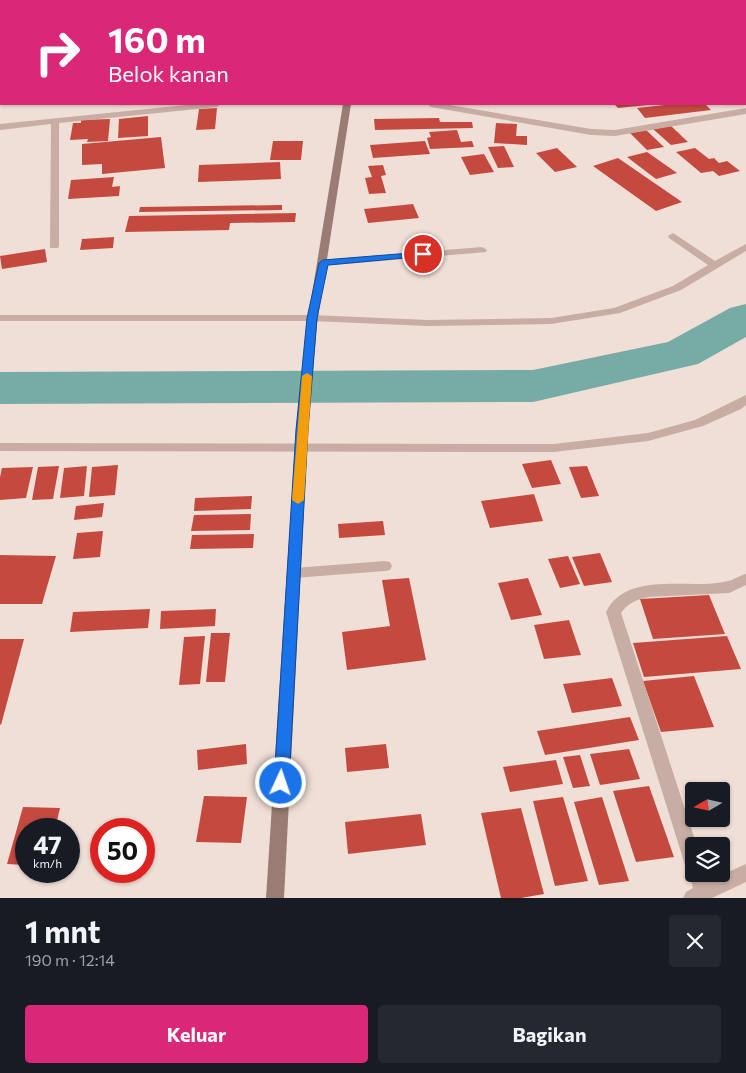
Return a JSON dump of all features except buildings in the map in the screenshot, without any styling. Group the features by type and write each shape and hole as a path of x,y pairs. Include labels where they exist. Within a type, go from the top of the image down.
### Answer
{"main road":[{"path":"275,898 302,430 312,321 323,263 347,105"}],"street":[{"path":"0,128 208,105"},
{"path":"437,105 591,132 615,132 746,111"},
{"path":"54,246 55,122"},
{"path":"551,138 553,126"},
{"path":"673,236 714,266"},
{"path":"0,318 428,323 551,321 616,311 677,288 746,247"},
{"path":"323,263 482,250"},
{"path":"0,446 554,448 648,437 699,423 737,406 746,399"},
{"path":"294,573 385,566"},
{"path":"685,837 613,612 616,604 637,593 730,587 746,579"},
{"path":"697,882 697,895 746,873"}],"waterway":[{"path":"0,388 533,386 682,354 746,318"}],"slow traffic":[{"path":"298,500 307,376"}],"route":[{"path":"281,783 302,430 312,318 323,263 423,254"}]}
